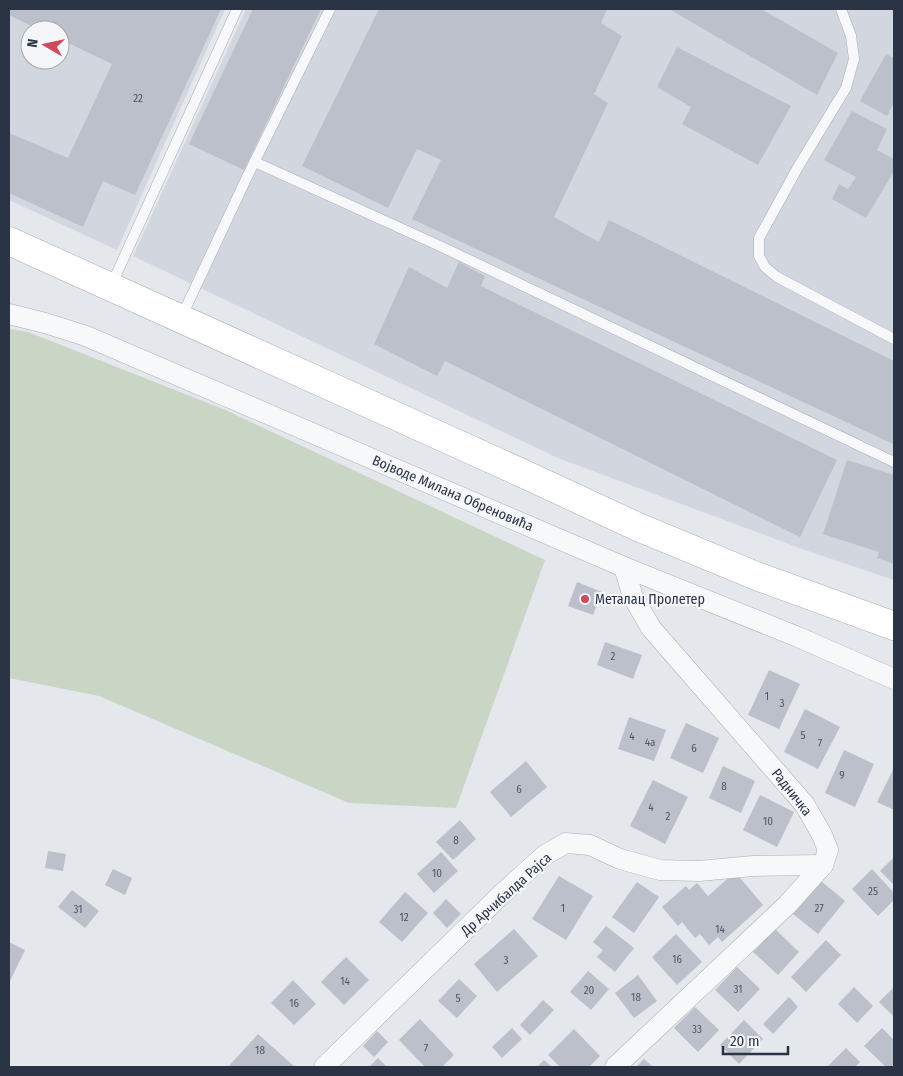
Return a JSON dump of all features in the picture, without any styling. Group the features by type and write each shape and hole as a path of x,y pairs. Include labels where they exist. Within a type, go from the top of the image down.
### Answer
{"street":[{"path":"9,241 638,527 759,577 894,626"},
{"name":"Војводе Милана Обреновића","path":"9,314 45,323 95,340 624,567 798,637 894,679"},
{"name":"Радничка","path":"624,567 633,598 651,628 805,805 828,850 823,865"},
{"name":"Др Арчибалда Рајса","path":"324,1067 505,891 545,855 566,843 590,844 620,859 660,870 699,871 753,866 823,865"},
{"path":"615,1067 787,905 823,865"}],"lane":[{"path":"111,287 237,9"},
{"path":"181,319 330,9"},
{"path":"841,9 851,36 854,59 846,88 798,167 759,238 759,256 765,267 777,277 894,340"},
{"path":"255,162 442,247 894,462"}],"shaded area":[{"path":"9,9 225,9 117,250 9,200"},
{"path":"246,9 894,9 894,580 802,549 558,458 133,256"}],"green space":[{"path":"9,329 28,332 223,409 545,560 456,808 349,803 99,696 9,678"}],"building":[{"path":"9,9 221,9 135,195 103,181 83,227 9,193 9,133 68,158 112,64 70,44 70,20 20,20 9,15"},
{"path":"253,9 321,9 244,170 189,144"},
{"path":"379,9 607,9 601,23 622,36 594,94 608,103 554,217 599,242 609,220 894,361 893,444 412,219 441,160 417,149 388,208 302,166"},
{"path":"669,9 761,9 838,53 817,95"},
{"path":"677,47 791,106 758,165 682,124 691,107 657,87"},
{"path":"886,54 894,58 894,103 887,116 860,101"},
{"path":"852,111 887,129 877,150 894,159 894,171 866,218 832,199 839,184 848,189 856,177 824,160"},
{"path":"459,262 485,276 481,286 837,460 800,537 445,361 437,376 374,344 409,267 447,288"},
{"path":"847,460 894,475 894,564 877,558 879,552 823,534"},
{"name":"Металац Пролетер","path":"577,582 602,592 593,615 568,606"},
{"path":"605,642 642,655 633,679 597,665"},
{"path":"769,670 800,684 779,729 748,715"},
{"path":"805,709 840,727 818,769 784,752"},
{"path":"629,717 666,730 654,761 618,749"},
{"path":"686,723 719,738 703,773 670,758"},
{"path":"844,750 874,764 855,807 825,793"},
{"path":"526,761 547,787 511,817 490,792"},
{"path":"723,766 755,781 741,813 709,798"},
{"path":"894,768 894,810 877,802"},
{"path":"653,780 688,797 665,844 630,826"},
{"path":"760,795 794,812 777,847 743,830"},
{"path":"460,820 476,839 453,860 436,842"},
{"path":"48,851 66,854 63,871 45,868"},
{"path":"441,852 458,871 434,893 417,874"},
{"path":"894,859 894,885 880,871"},
{"path":"113,869 132,878 125,895 105,885"},
{"path":"872,869 894,893 894,900 878,916 852,889"},
{"path":"735,872 763,905 722,942 718,937 709,945 700,934 695,938 682,922 678,926 662,907 686,886 689,890 697,883 708,896"},
{"path":"559,876 593,896 566,940 532,919"},
{"path":"821,881 845,901 818,934 793,914"},
{"path":"637,882 659,897 634,933 612,917"},
{"path":"72,890 99,911 85,928 58,907"},
{"path":"405,892 428,913 402,942 379,922"},
{"path":"446,899 461,914 447,928 433,913"},
{"path":"606,926 634,948 615,972 597,957 603,950 593,942"},
{"path":"514,929 538,956 497,992 474,964"},
{"path":"775,929 799,952 778,975 753,952"},
{"path":"676,934 702,962 677,985 652,957"},
{"path":"826,940 841,955 806,992 791,977"},
{"path":"9,942 25,950 9,983"},
{"path":"346,957 369,980 344,1005 321,982"},
{"path":"737,967 760,989 738,1012 715,990"},
{"path":"588,971 609,989 591,1010 570,992"},
{"path":"638,975 657,1001 634,1018 615,993"},
{"path":"459,979 477,996 457,1018 438,1001"},
{"path":"293,980 316,1004 294,1025 271,1003"},
{"path":"854,987 873,1006 857,1023 838,1004"},
{"path":"894,987 894,1013 892,1015 879,1002"},
{"path":"789,997 798,1007 773,1034 763,1024"},
{"path":"543,1000 554,1010 530,1035 520,1025"},
{"path":"695,1007 719,1030 698,1052 674,1028"},
{"path":"420,1019 454,1055 442,1067 425,1067 399,1040"},
{"path":"744,1020 763,1039 739,1064 720,1045"},
{"path":"512,1028 522,1039 502,1058 492,1047"},
{"path":"882,1028 894,1040 894,1064 891,1067 886,1067 864,1046"},
{"path":"574,1029 600,1056 589,1067 560,1067 548,1055"},
{"path":"377,1031 388,1042 374,1057 363,1046"},
{"path":"258,1034 295,1067 228,1067"},
{"path":"846,1048 860,1062 855,1067 827,1067"},
{"path":"378,1058 387,1067 369,1067"},
{"path":"644,1059 653,1067 636,1067"},
{"path":"544,1060 552,1067 537,1067"}],"place":[{"name":"Металац Пролетер","path":"585,599"}]}
